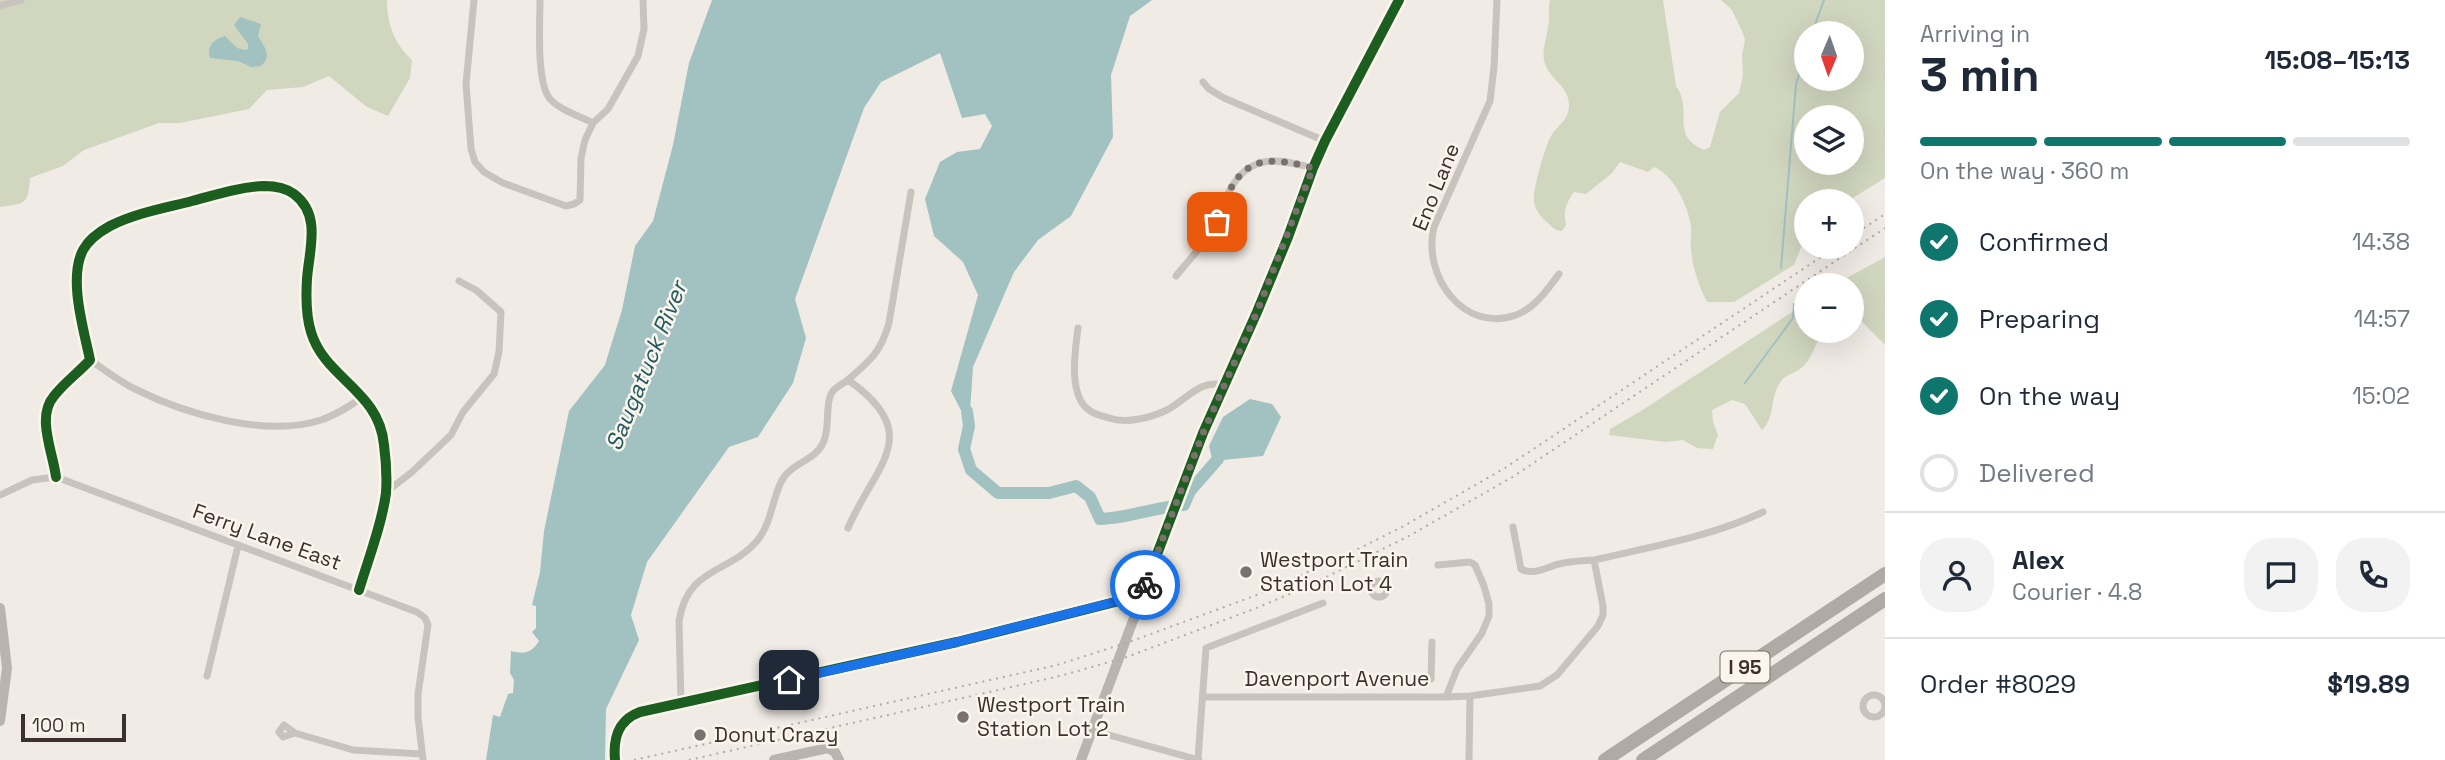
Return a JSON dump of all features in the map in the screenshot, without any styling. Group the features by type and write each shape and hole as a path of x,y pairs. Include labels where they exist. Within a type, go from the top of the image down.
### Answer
{"highway":[{"name":"I 95","path":"1605,760 1885,574"},
{"name":"I 95","path":"1643,760 1885,599"}],"main road":[{"path":"1081,760 1175,505 1223,385 1273,274 1313,168 1399,0"},
{"path":"0,608 7,657 0,721"},
{"path":"774,760 825,749 836,755"}],"street":[{"path":"0,6 21,0"},
{"path":"474,0 466,84 471,149 475,162 484,172 503,183 566,206 580,200 581,158 593,123 608,109 638,56 644,29 643,0"},
{"path":"540,0 544,91 554,102 593,123"},
{"name":"Eno Lane","path":"1497,0 1490,101 1434,227 1431,247 1433,265 1444,289 1458,303 1475,313 1494,318 1514,316 1527,309 1542,296 1559,274"},
{"path":"1203,82 1224,98 1325,141"},
{"path":"1176,276 1214,227 1231,187 1245,171 1259,163 1274,160 1313,168"},
{"path":"359,590 386,492 384,443 380,422 370,405 363,397 317,348 310,330 307,306 312,222 306,206 293,193 277,187 261,186 233,191 139,215 111,226 90,239 81,253 77,275 78,298 90,360 133,388 229,422 253,426 286,426 320,421 363,397"},
{"path":"681,703 678,621 688,592 700,580 758,540 766,527 781,481 791,469 815,454 822,446 827,435 829,401 833,391 874,356 883,344 911,192"},
{"path":"386,492 412,472 451,435 463,412 494,373 499,352 501,312 476,290 459,281"},
{"path":"1079,328 1074,365 1077,389 1085,407 1101,416 1117,421 1146,417 1166,410 1203,385 1223,385"},
{"path":"0,495 32,480 56,477 45,419 46,407 90,360"},
{"path":"848,380 865,392 883,411 889,425 883,462 848,527"},
{"name":"Ferry Lane East","path":"56,477 359,590 425,618 428,625 427,639 418,694 423,757"},
{"path":"1513,527 1521,569 1528,573 1557,564 1594,560 1712,532 1763,512"},
{"path":"206,676 238,546"},
{"name":"Davenport Avenue","path":"1204,697 1446,697 1540,686 1557,675 1598,626 1603,615 1594,560"},
{"path":"1438,565 1470,562 1475,565 1489,604 1489,616 1482,633 1457,669 1446,697"},
{"path":"615,758 617,735 625,720 639,712 957,642 1126,599 1140,599"},
{"path":"1091,730 1199,760 1206,648 1323,603"},
{"path":"1431,679 1432,642"},
{"path":"1469,760 1470,696"},
{"path":"295,733 352,750 423,757"}],"green space":[{"path":"0,0 387,0 393,33 400,47 412,60 410,78 388,116 367,107 329,76 303,87 267,90 249,109 180,123 159,123 84,150 63,166 30,178 24,201 0,207"},
{"path":"1550,0 1663,0 1676,86 1683,105 1685,130 1693,144 1704,150 1710,147 1720,112 1739,93 1743,76 1742,55 1745,40 1732,10 1721,0 1885,0 1885,178 1864,191 1794,189 1794,259 1796,259 1794,265 1734,302 1707,302 1693,262 1687,209 1674,184 1654,167 1648,172 1620,162 1612,173 1586,194 1574,192 1566,207 1566,225 1562,231 1552,227 1536,209 1534,197 1547,146 1569,110 1567,94 1544,61"},
{"path":"1885,257 1885,345 1864,324 1864,273 1856,273"},
{"path":"1794,311 1794,343 1816,343 1804,366 1786,376 1779,384 1769,419 1762,430 1745,404 1732,400 1712,410 1718,435 1713,449 1697,448 1683,440 1666,442 1609,435 1610,429"}],"water":[{"name":"Saugatuck River","path":"712,0 1152,0 1130,16 1111,75 1113,137 1071,216 1038,240 1014,272 973,367 969,426 951,391 978,295 963,262 934,236 925,199 940,162 957,152 980,149 992,126 985,114 962,118 940,53 881,82 864,108 795,299 806,338 793,383 758,437 729,447 647,562 631,615 639,640 606,709 605,760 486,760 493,715 500,717 508,694 513,693 511,651 527,652 539,641 532,632 536,628 536,606 532,605 569,411 605,365 622,310 635,246 653,221 673,145 689,63"},
{"path":"240,17 261,24 258,36 267,55 261,66 251,67 238,61 210,58 209,50 212,44 225,36 237,48 248,49 248,44 234,25"},
{"path":"1250,399 1272,404 1281,417 1263,456 1223,460 1212,458 1209,446 1223,417"}],"waterway":[{"path":"1816,21 1824,0"},
{"path":"1781,268 1795,91"},
{"path":"1745,383 1793,318 1794,304"},
{"path":"967,411 969,426 964,449 971,470 998,493 1049,493 1076,486 1090,497 1100,519 1184,505 1190,491 1218,459"}],"railway":[{"path":"1864,228 1885,214"},
{"path":"689,760 1060,676 1127,657 1306,587 1407,537 1511,478 1885,228"},
{"path":"634,760 1057,665 1132,641 1254,596 1402,527 1505,468 1818,259"}],"cycle path":[{"path":"615,760 618,731 627,720 640,712 957,642 1127,599 1140,599 1203,433 1257,312 1313,168 1399,0"},
{"path":"56,477 47,435 46,414 54,396 90,360 77,290 79,262 88,242 110,226 150,211 246,188 268,186 284,189 303,202 311,222 307,279 307,312 311,332 328,362 372,411 380,426 384,445 384,505 359,590"}],"way so far":[{"path":"1145,585 1203,433 1257,312 1313,168 1282,160 1259,163 1245,171 1231,187 1217,222"}],"place":[{"name":"Westport Train Station Lot 4","path":"1246,572"},
{"name":"Westport Train Station Lot 2","path":"963,717"},
{"name":"Donut Crazy","path":"700,735"}],"route":[{"path":"789,680 957,642 1126,599 1140,599 1145,585"}]}
